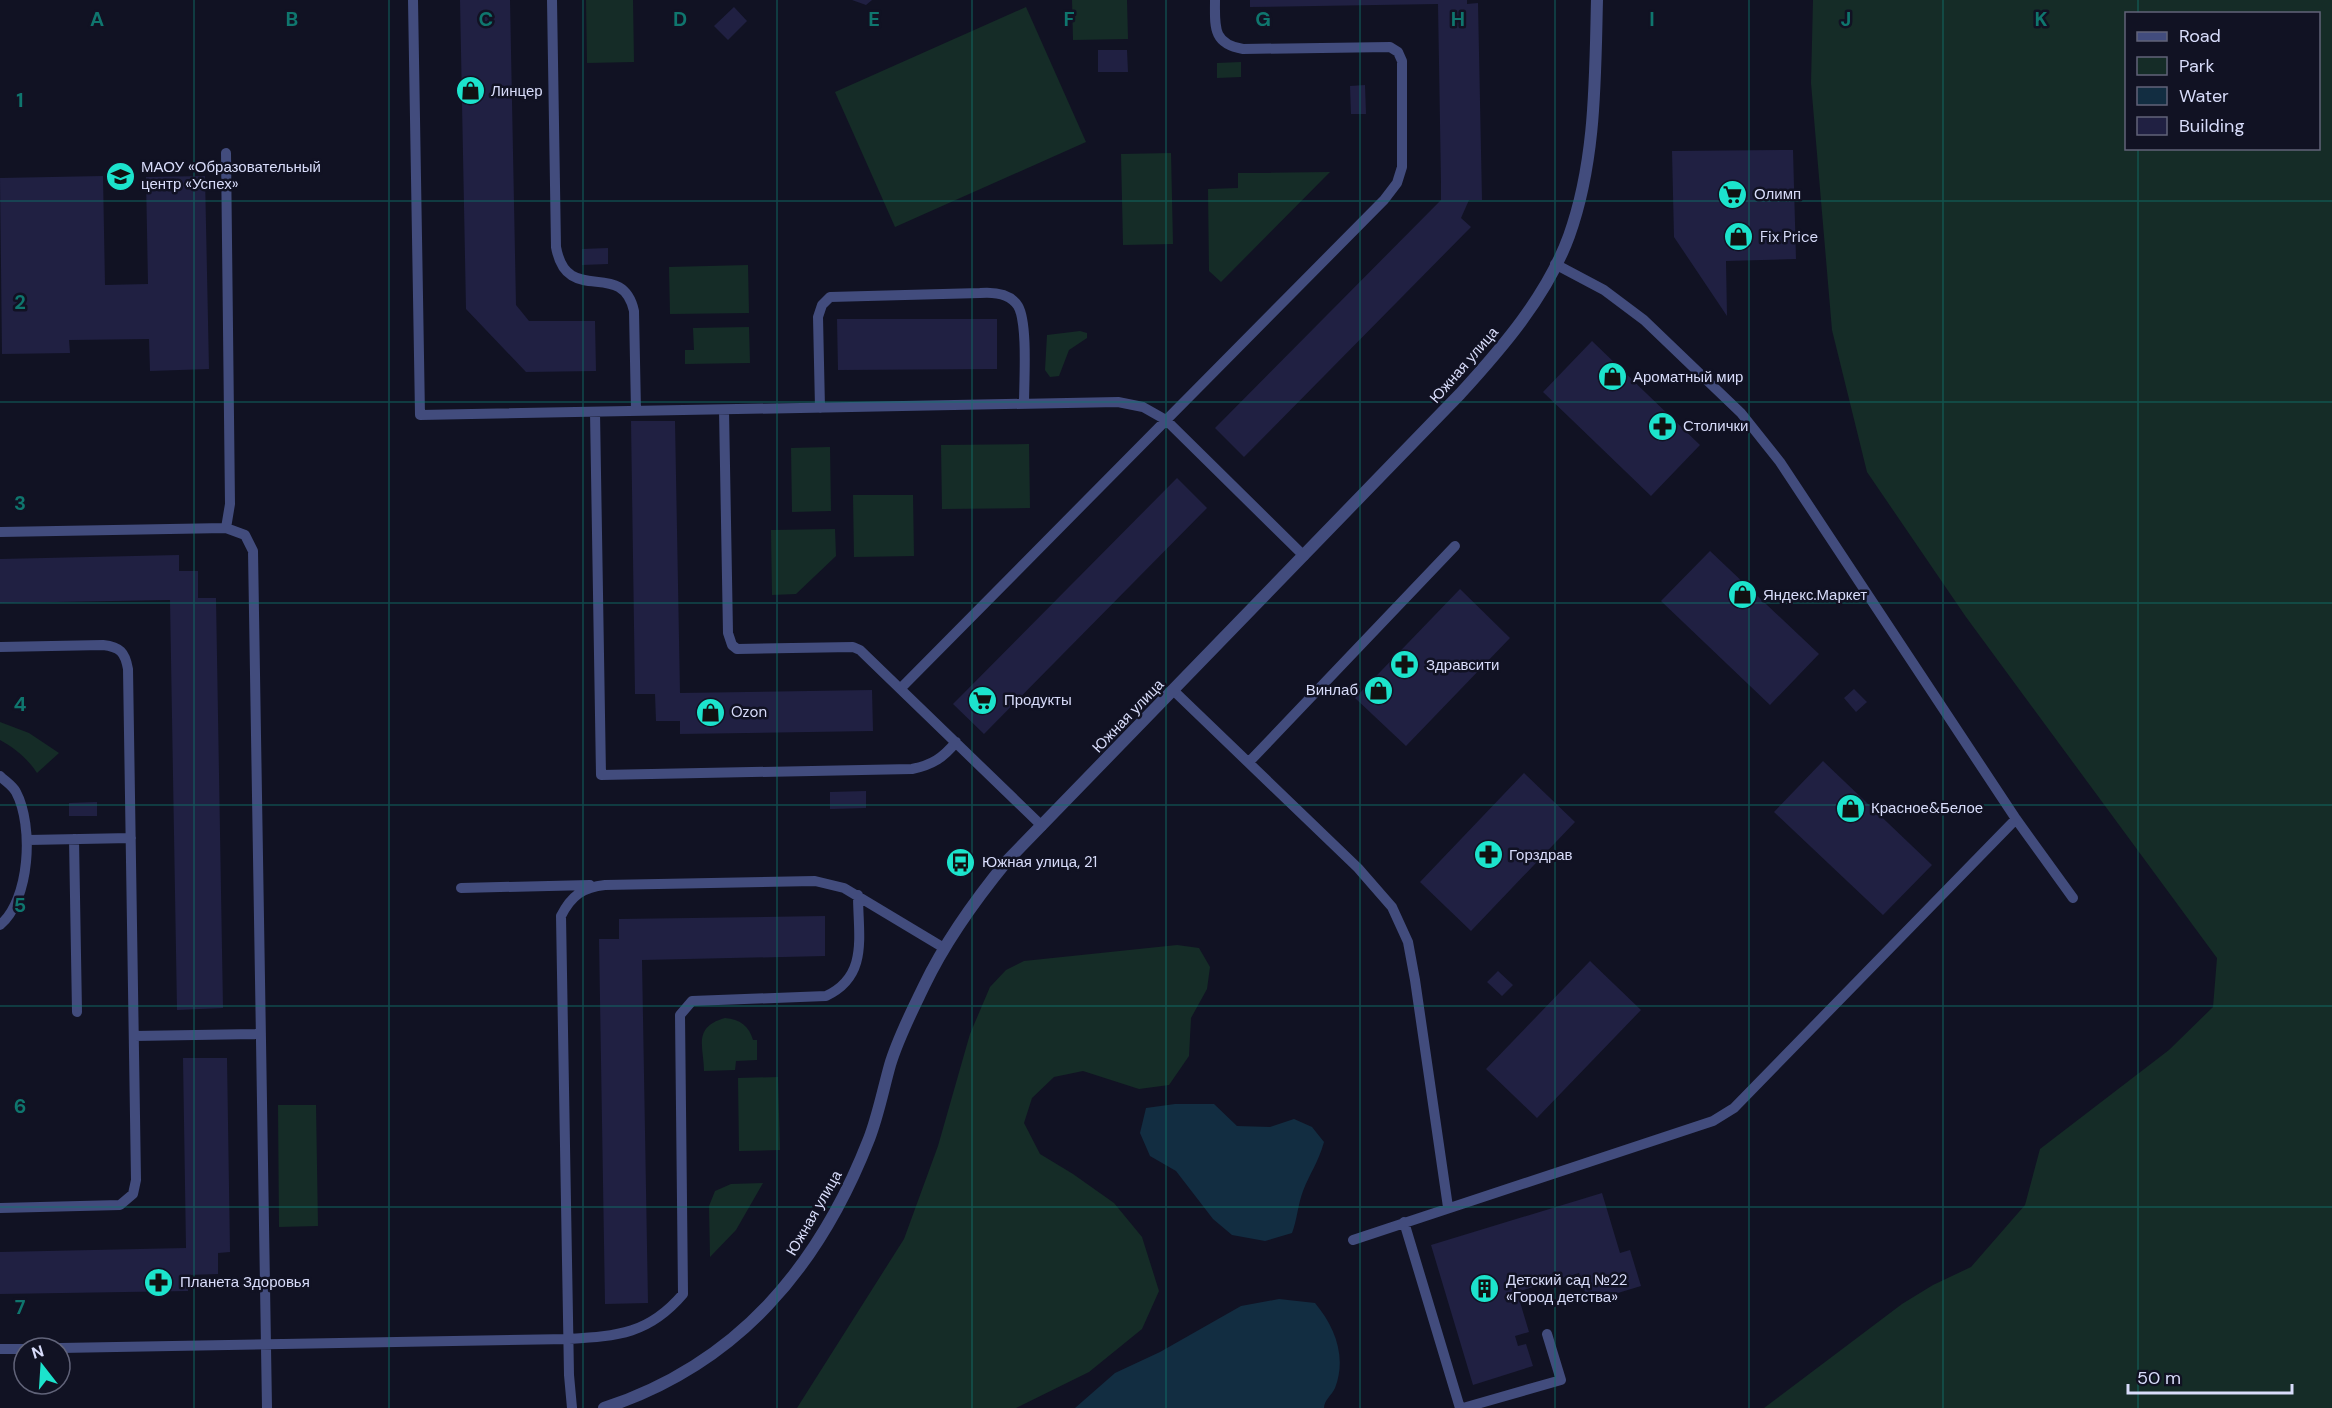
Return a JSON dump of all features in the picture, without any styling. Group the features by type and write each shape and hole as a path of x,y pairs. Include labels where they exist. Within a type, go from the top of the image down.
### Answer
{"street":[{"name":"Южная улица","path":"604,1408 629,1400 682,1374 724,1346 768,1307 803,1264 843,1197 869,1138 891,1062 924,985 975,899 1042,826 1498,353 1527,313 1569,237 1581,193 1592,132 1597,0"}],"lane":[{"path":"413,0 420,415 1118,402 1143,407 1166,420 1304,556"},
{"path":"552,0 556,247 559,264 568,274 581,280 620,286 631,296 634,311 636,411"},
{"path":"901,688 1384,200 1397,183 1402,167 1402,61 1398,52 1390,47 1243,49 1230,47 1217,33 1215,0"},
{"path":"226,153 230,504 226,528"},
{"path":"1556,264 1604,290 1644,320 1742,413 1780,462 2016,819 2073,898"},
{"path":"820,408 818,317 822,305 830,297 980,292 996,292 1010,297 1018,306 1023,321 1024,404"},
{"path":"724,410 728,633 732,645 744,649 853,647 867,654 1042,826"},
{"path":"595,412 601,774 912,769 929,765 946,755 956,742"},
{"path":"0,532 226,528 244,535 253,551 267,1408"},
{"path":"1249,762 1455,546"},
{"path":"0,647 103,645 116,647 125,654 128,669 136,1180 133,1194 120,1205 0,1209"},
{"path":"1174,691 1358,868 1392,907 1408,942 1448,1207"},
{"path":"0,776 16,790 24,814 28,840 20,895 0,925"},
{"path":"1353,1240 1713,1121 1734,1108 2016,819"},
{"path":"28,840 130,838"},
{"path":"74,839 77,1012"},
{"path":"461,888 815,881 844,888 858,895 944,948"},
{"path":"572,1408 561,916 567,903 578,893 591,886 605,885"},
{"path":"72,1348 569,1339 614,1336 639,1329 671,1308 683,1294 678,1024 685,1007 693,1001 711,999 826,996 841,989 854,974 859,950 858,895"},
{"path":"134,1036 261,1034"},
{"path":"1404,1222 1461,1408 1561,1380 1547,1334"}],"green space":[{"path":"586,0 633,0 634,62 587,63"},
{"path":"1072,0 1127,0 1128,39 1073,40"},
{"path":"1813,0 2332,0 2332,1408 1764,1408 1902,1304 1933,1285 1971,1267 2025,1205 2040,1149 2169,1050 2213,1007 2217,958 1966,617 1867,472 1832,330 1811,83"},
{"path":"1026,7 1086,142 895,227 835,92"},
{"path":"1241,62 1241,77 1217,78 1217,63"},
{"path":"1171,153 1173,244 1123,245 1121,154"},
{"path":"1330,172 1221,282 1209,271 1208,189 1238,188 1238,173"},
{"path":"748,265 749,313 670,314 669,267"},
{"path":"749,327 750,363 685,364 685,350 694,350 693,328"},
{"path":"1080,331 1087,333 1087,338 1069,350 1059,376 1050,377 1045,370 1047,335"},
{"path":"1029,444 1030,508 942,509 941,445"},
{"path":"830,447 831,511 792,512 791,448"},
{"path":"853,495 913,495 914,556 854,557"},
{"path":"835,529 836,556 796,594 772,595 771,530"},
{"path":"0,722 29,733 59,753 37,773 21,754 0,740"},
{"path":"1177,945 1199,948 1210,967 1207,989 1191,1018 1189,1056 1169,1085 1139,1089 1083,1071 1054,1077 1032,1098 1024,1123 1040,1154 1114,1203 1142,1237 1159,1291 1142,1329 1089,1372 1016,1408 797,1408 904,1239 938,1146 970,1034 990,987 1006,970 1024,961"},
{"path":"725,1018 743,1024 753,1040 757,1040 757,1060 736,1061 735,1070 704,1071 702,1039 704,1033 715,1022"},
{"path":"778,1077 780,1150 739,1151 738,1078"},
{"path":"278,1105 316,1105 318,1226 279,1227"},
{"path":"763,1183 736,1230 710,1257 709,1206 715,1191 731,1184"}],"water":[{"path":"1175,1104 1214,1104 1237,1126 1270,1127 1294,1119 1312,1127 1324,1142 1303,1191 1292,1233 1265,1241 1232,1235 1213,1219 1176,1171 1150,1156 1140,1133 1146,1108"},
{"path":"1279,1299 1315,1303 1333,1332 1340,1365 1335,1388 1325,1402 1324,1408 1075,1408 1115,1373 1160,1352 1241,1306"}],"building":[{"path":"460,0 510,0 516,305 529,321 595,321 596,371 526,372 466,309"},
{"path":"852,0 872,0 866,5"},
{"path":"1250,0 1467,0 1467,4 1478,3 1482,200 1469,200 1461,218 1471,227 1244,457 1215,428 1441,200 1438,4 1250,7"},
{"path":"734,7 747,21 728,40 714,26"},
{"path":"1098,50 1127,50 1128,72 1098,72"},
{"path":"1365,85 1366,114 1351,114 1350,86"},
{"name":"Олимп","path":"1793,150 1796,259 1726,261 1727,316 1674,237 1672,151"},
{"path":"103,176 105,285 148,284 146,177 205,176 209,369 150,371 149,339 69,340 70,353 2,354 0,178"},
{"path":"608,248 608,264 582,265 582,249"},
{"path":"837,319 997,319 997,369 838,370"},
{"path":"1592,341 1700,445 1651,496 1543,392"},
{"path":"631,421 675,421 680,693 872,690 873,731 680,734 680,721 656,721 655,694 635,694"},
{"path":"1177,478 1207,508 984,734 953,704"},
{"path":"1710,551 1819,654 1770,705 1661,601"},
{"path":"179,555 179,571 198,571 198,598 216,598 223,1008 177,1010 170,600 0,603 0,559"},
{"path":"1460,589 1510,638 1406,746 1355,698"},
{"path":"1854,689 1867,702 1856,712 1844,698"},
{"path":"1823,761 1932,865 1883,915 1774,812"},
{"path":"1524,773 1575,822 1471,931 1420,882"},
{"path":"866,791 866,808 830,809 830,792"},
{"path":"97,802 97,816 69,816 69,803"},
{"path":"825,916 825,956 642,960 648,1303 605,1304 599,939 619,939 619,919"},
{"path":"1590,961 1641,1010 1537,1118 1486,1069"},
{"path":"1498,971 1513,985 1502,996 1487,982"},
{"path":"183,1058 227,1058 230,1252 218,1253 218,1274 188,1275 188,1291 0,1294 0,1252 186,1248"},
{"name":"Детский сад №22 «Город детства»","path":"1602,1193 1620,1253 1630,1250 1641,1286 1588,1302 1579,1273 1517,1292 1529,1332 1515,1336 1518,1346 1526,1344 1533,1366 1473,1385 1431,1245"}],"place":[{"name":"Линцер","path":"470,91"},
{"name":"МАОУ «Образовательный центр «Успех»","path":"120,176"},
{"name":"Олимп","path":"1733,194"},
{"name":"Fix Price","path":"1739,237"},
{"name":"Ароматный мир","path":"1612,377"},
{"name":"Столички","path":"1662,426"},
{"name":"Яндекс.Маркет","path":"1742,595"},
{"name":"Здравсити","path":"1405,665"},
{"name":"Винлаб","path":"1379,690"},
{"name":"Продукты","path":"983,700"},
{"name":"Ozon","path":"710,712"},
{"name":"Красное&Белое","path":"1850,808"},
{"name":"Горздрав","path":"1488,855"},
{"name":"Южная улица, 21","path":"961,862"},
{"name":"Планета Здоровья","path":"159,1282"},
{"name":"Детский сад №22 «Город детства»","path":"1485,1289"}]}
